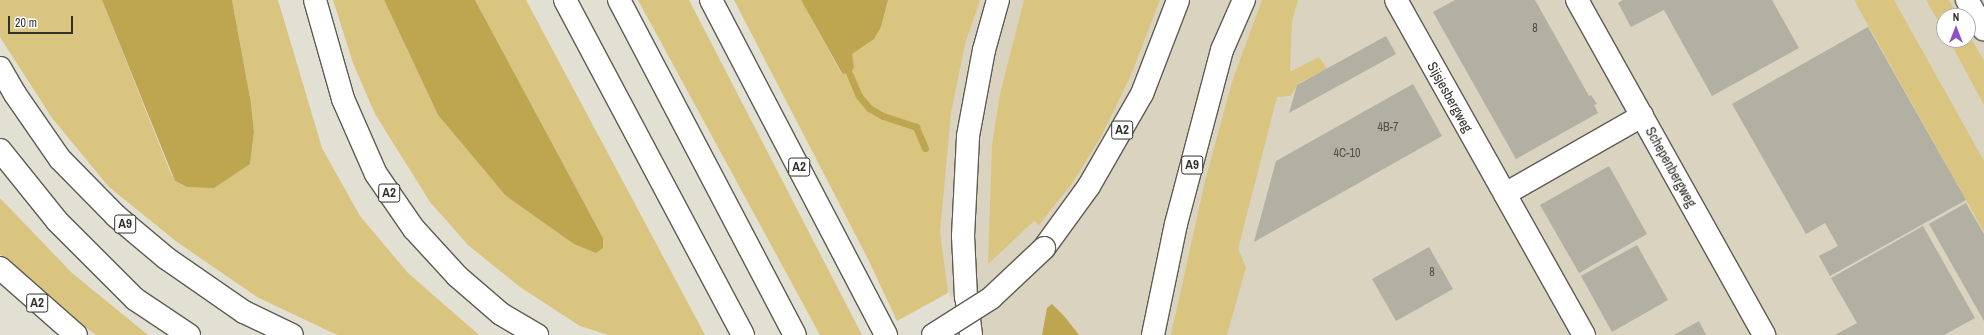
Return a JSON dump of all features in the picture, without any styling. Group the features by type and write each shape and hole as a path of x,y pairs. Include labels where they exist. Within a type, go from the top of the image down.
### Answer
{"main road":[{"name":"A2","path":"315,0 343,99 376,174 414,229 457,276 501,314 537,335"},
{"path":"565,0 743,335"},
{"path":"619,0 795,335"},
{"name":"A2","path":"711,0 886,335"},
{"path":"971,335 963,243 968,136 984,50 998,0"},
{"name":"A2","path":"933,335 991,298 1044,248 1089,186 1142,94 1178,0"},
{"name":"A9","path":"1153,335 1176,224 1222,50 1244,0"},
{"name":"Sijsjesbergweg","path":"1396,0 1584,335"},
{"name":"Schepenbergweg","path":"1577,0 1764,335"},
{"path":"1967,0 1984,30"},
{"name":"A9","path":"0,68 15,94 60,159 116,216 166,258 244,312 292,335"},
{"path":"1505,194 1642,116"},
{"path":"0,150 57,221 135,299 189,335"},
{"name":"A2","path":"0,268 76,335"}],"shaded area":[{"path":"0,0 102,0 169,169 175,181 187,187 250,164 254,132 251,103 232,0 278,0 322,148 360,216 408,273 479,335 337,335 257,297 177,242 109,187 52,118 0,37"},
{"path":"102,0 232,0 251,103 254,132 250,164 214,188 187,187 175,181"},
{"path":"333,0 384,0 438,115 505,195 603,247 603,238 475,0 526,0 705,335 608,335 580,326 520,287 468,245 430,202 375,114 353,63"},
{"path":"384,0 475,0 603,238 603,248 596,253 574,244 505,195 438,115"},
{"path":"638,0 689,0 862,335 820,335"},
{"path":"734,0 801,0 841,73 854,67 851,54 864,46 881,28 888,0 980,0 965,44 951,113 940,232 948,293 897,321 869,261"},
{"path":"775,0 1984,0 1984,335 974,335"},
{"path":"801,0 888,0 881,27 874,39 852,54 854,67 850,75 842,73"},
{"path":"1024,0 1160,0 1131,75 1102,135 1073,182 1039,225 1034,221 988,264 992,145 1000,94"},
{"path":"1262,0 1298,0 1292,21 1290,72 1319,57 1327,69 1299,83 1290,96 1277,97 1238,249 1246,267 1227,335 1171,335 1205,181 1233,79"},
{"path":"1854,0 1894,0 1984,161 1984,232"},
{"path":"1926,0 1949,0 1954,8 1936,8 1936,17"},
{"path":"1976,47 1984,61 1984,105 1953,48"},
{"path":"0,198 72,273 148,335 96,335 50,301 0,254"},
{"path":"1052,304 1065,317 1079,335 1042,335 1047,308"}],"building":[{"path":"1455,0 1535,0 1589,96 1591,95 1597,104 1594,105 1598,113 1516,159 1433,12"},
{"path":"1623,0 1772,0 1799,48 1712,96 1664,10 1631,27 1618,3"},
{"path":"1868,27 1966,200 1830,276 1819,256 1838,246 1825,223 1806,234 1732,104"},
{"path":"1386,36 1396,54 1289,113 1297,85"},
{"path":"1413,84 1442,136 1254,242 1276,161"},
{"path":"1609,166 1647,234 1579,273 1540,205"},
{"path":"1966,203 1984,234 1984,321 1929,224"},
{"path":"1923,226 1975,318 1944,335 1835,335 1857,323 1831,278"},
{"path":"1637,245 1668,300 1612,332 1581,276"},
{"path":"1429,247 1453,289 1396,321 1372,279"},
{"path":"1699,321 1706,335 1674,335"}],"waterway":[{"path":"850,75 859,96 869,108 883,116 916,127 925,148"}]}
